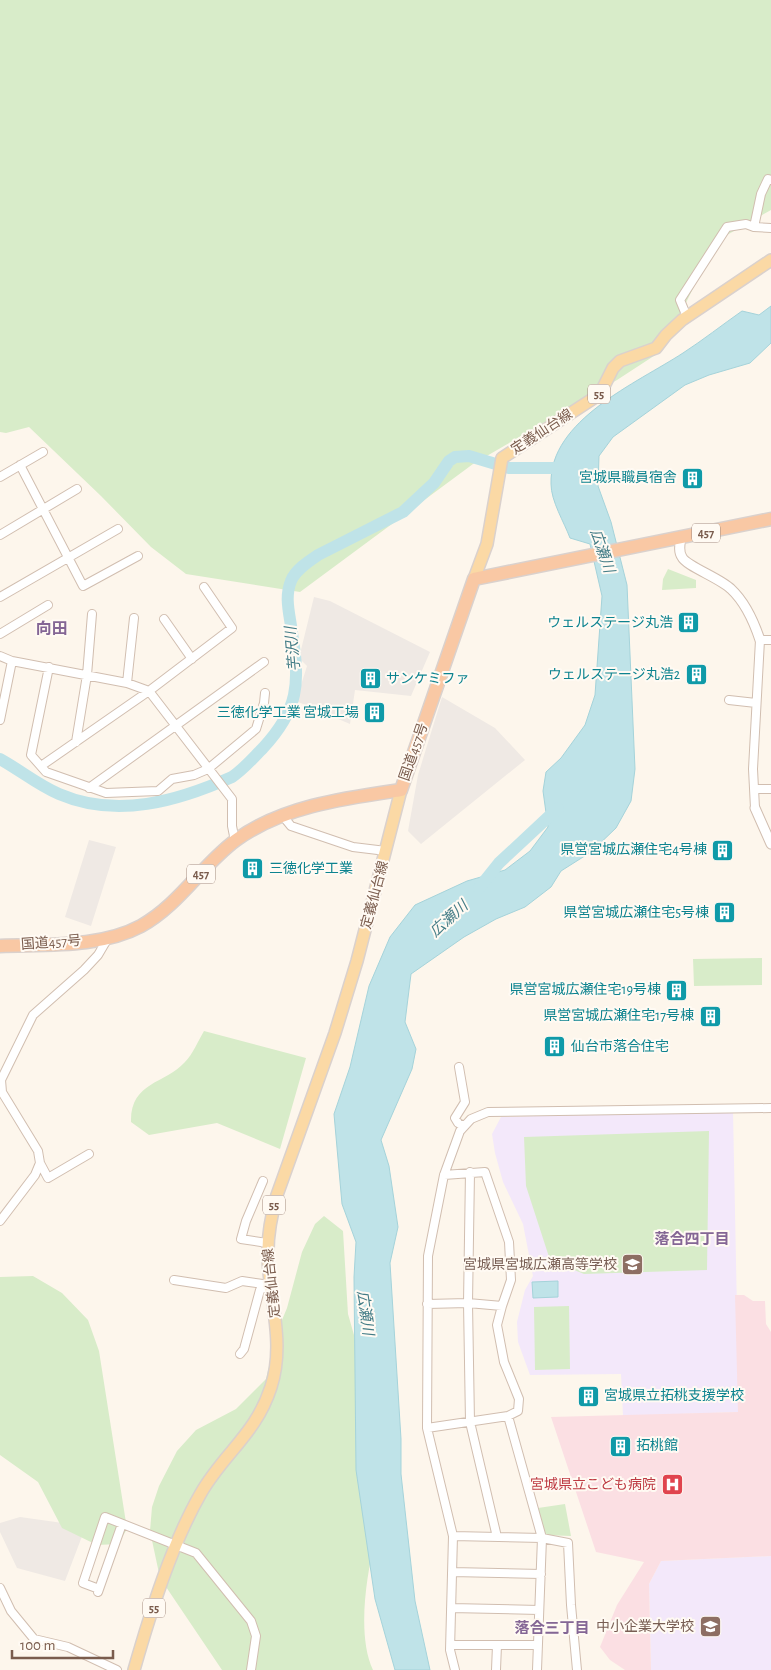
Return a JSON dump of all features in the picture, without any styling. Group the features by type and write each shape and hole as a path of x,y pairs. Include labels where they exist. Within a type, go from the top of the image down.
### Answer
{"highway":[{"name":"457","path":"474,579 771,519"},
{"name":"国道457号","path":"0,946 65,943 108,938 140,926 164,910 236,841 282,815 330,803 401,790 474,579"}],"main road":[{"name":"定義仙台線","path":"474,579 487,544 495,488 502,458 594,398 601,392 613,368 620,361 656,348 666,335 687,316 771,260"},
{"name":"定義仙台線","path":"134,1670 176,1546 193,1506 206,1483 247,1435 263,1410 273,1377 277,1344 270,1285 268,1243 277,1195 335,1033 386,851 401,790"}],"street":[{"path":"754,228 761,194 768,180 771,180"},
{"path":"687,316 680,300 727,227 746,224 754,228 771,228"},
{"path":"0,477 43,452"},
{"path":"20,465 84,586 138,556"},
{"path":"0,535 77,489"},
{"path":"0,597 118,530"},
{"path":"681,538 680,551 687,563 710,574 732,589 743,601 760,640 756,703 755,808 771,844"},
{"path":"41,766 149,691 232,628 204,587"},
{"path":"0,634 48,605"},
{"path":"76,742 87,675 92,614"},
{"path":"127,683 134,618"},
{"path":"164,619 192,659"},
{"path":"760,640 771,640"},
{"path":"0,720 4,659 127,683 149,691 232,800 232,826 236,841"},
{"path":"89,788 264,662"},
{"path":"49,667 31,755 46,772 106,793 158,791 172,779 209,770 256,729 265,693"},
{"path":"729,700 756,703"},
{"path":"754,789 771,789"},
{"path":"282,815 291,826 353,846 386,851"},
{"path":"89,1154 48,1178 40,1163 38,1151 2,1092 0,1080 33,1015 84,970 98,955 108,938"},
{"path":"459,1067 465,1102 455,1118 458,1123 464,1126"},
{"path":"455,1670 451,1645 453,1536 427,1428 427,1304 428,1256 444,1175 464,1126 479,1114 488,1112 771,1108"},
{"path":"0,1221 35,1175 40,1163"},
{"path":"470,1172 468,1303 470,1422 497,1537"},
{"path":"427,1428 508,1416 518,1411 518,1399 504,1362 497,1325 511,1280 508,1242 485,1172 444,1175"},
{"path":"263,1181 246,1221 241,1239 268,1243"},
{"path":"174,1280 226,1288 242,1281 270,1285"},
{"path":"240,1354 244,1349 260,1290 270,1285"},
{"path":"427,1304 468,1303 502,1306"},
{"path":"508,1416 542,1538 538,1670"},
{"path":"122,1524 98,1591 83,1583 105,1517 196,1553 251,1621 256,1636 251,1670"},
{"path":"453,1536 542,1538 568,1543 571,1605 578,1670"},
{"path":"452,1572 541,1574"},
{"path":"0,1588 11,1611 34,1639 68,1647 117,1670"},
{"path":"451,1608 539,1610"},
{"path":"451,1645 538,1645"},
{"path":"496,1670 497,1645"}],"shaded area":[{"name":"サンケミファ","path":"314,597 330,601 430,652 411,696 355,690 350,724 296,701 307,666 299,658"},
{"path":"442,697 495,728 525,760 421,844 408,831 418,775"},
{"path":"89,840 116,847 91,926 65,917"},
{"name":"宮城県宮城広瀬高等学校","path":"733,1111 739,1412 623,1416 621,1374 530,1375 518,1342 517,1322 525,1290 533,1276 523,1224 503,1182 495,1153 492,1134 501,1117"},
{"name":"宮城県立こども病院","path":"735,1295 744,1295 753,1301 765,1301 766,1324 771,1332 771,1556 661,1561 649,1584 651,1670 625,1670 610,1660 600,1647 617,1605 644,1562 596,1552 551,1417 738,1412"},
{"path":"20,1517 77,1525 89,1518 65,1581 17,1568 0,1532 0,1523"},
{"name":"中小企業大学校","path":"771,1556 771,1670 651,1670 649,1584 661,1561"}],"green space":[{"path":"0,0 771,0 771,210 727,235 700,274 663,350 617,380 473,464 300,592 186,574 151,547 29,427 6,433 0,432"},
{"path":"668,569 696,580 696,588 662,590 663,579"},
{"path":"762,958 762,985 694,986 693,959"},
{"path":"204,1031 306,1058 280,1149 217,1123 149,1135 131,1122 132,1109 142,1091 185,1062"},
{"path":"709,1131 707,1270 584,1274 550,1260 526,1186 524,1137"},
{"path":"324,1216 343,1231 348,1314 360,1356 375,1541 366,1589 364,1624 365,1641 373,1670 222,1670 160,1578 150,1531 152,1507 159,1486 177,1451 196,1430 236,1409 266,1379 277,1332 287,1308 302,1252 315,1224"},
{"path":"33,1276 62,1293 88,1320 99,1351 127,1529 118,1544 97,1545 62,1528 38,1482 0,1455 0,1277"},
{"path":"569,1306 570,1369 535,1370 534,1307"},
{"path":"565,1504 571,1536 544,1535 538,1508"}],"water":[{"path":"771,306 771,343 750,363 709,375 685,385 613,437 599,456 598,486 611,522 627,585 635,769 631,801 616,828 591,852 561,871 551,887 525,907 496,919 464,937 411,974 405,1022 416,1049 412,1069 381,1140 389,1166 398,1227 390,1263 401,1439 401,1474 415,1601 430,1670 395,1670 375,1599 356,1470 354,1277 356,1242 342,1204 334,1114 350,1067 369,986 390,937 415,905 467,881 505,870 530,851 548,827 543,791 546,772 561,758 585,725 595,695 602,596 590,544 570,538 553,497 551,484 554,461 564,441 580,422 599,406 683,353 742,311 759,315"},
{"path":"558,1281 558,1297 533,1298 532,1282"}],"waterway":[{"name":"芋沢川","path":"0,759 59,794 103,805 125,806 169,800 232,777 275,734 290,708 296,682 296,667 288,594 293,577 303,566 318,555 403,512 434,483 449,461 455,457 469,456 509,468 569,468"},
{"name":"広瀬川","path":"479,888 499,863 558,808"}],"place":[{"name":"宮城県職員宿舎","path":"693,478"},
{"name":"ウェルステージ丸浩","path":"689,623"},
{"name":"ウェルステージ丸浩2","path":"696,675"},
{"name":"サンケミファ","path":"370,679"},
{"name":"三徳化学工業 宮城工場","path":"375,713"},
{"name":"県営宮城広瀬住宅4号棟","path":"723,850"},
{"name":"三徳化学工業","path":"253,869"},
{"name":"県営宮城広瀬住宅5号棟","path":"725,913"},
{"name":"県営宮城広瀬住宅19号棟","path":"677,990"},
{"name":"県営宮城広瀬住宅17号棟","path":"710,1016"},
{"name":"仙台市落合住宅","path":"555,1047"},
{"name":"宮城県宮城広瀬高等学校","path":"633,1265"},
{"name":"宮城県立拓桃支援学校","path":"588,1396"},
{"name":"拓桃館","path":"620,1446"},
{"name":"宮城県立こども病院","path":"672,1485"},
{"name":"中小企業大学校","path":"710,1627"}],"district":[{"name":"向田","path":"52,629"},
{"name":"落合四丁目","path":"692,1239"},
{"name":"落合三丁目","path":"552,1628"}]}
